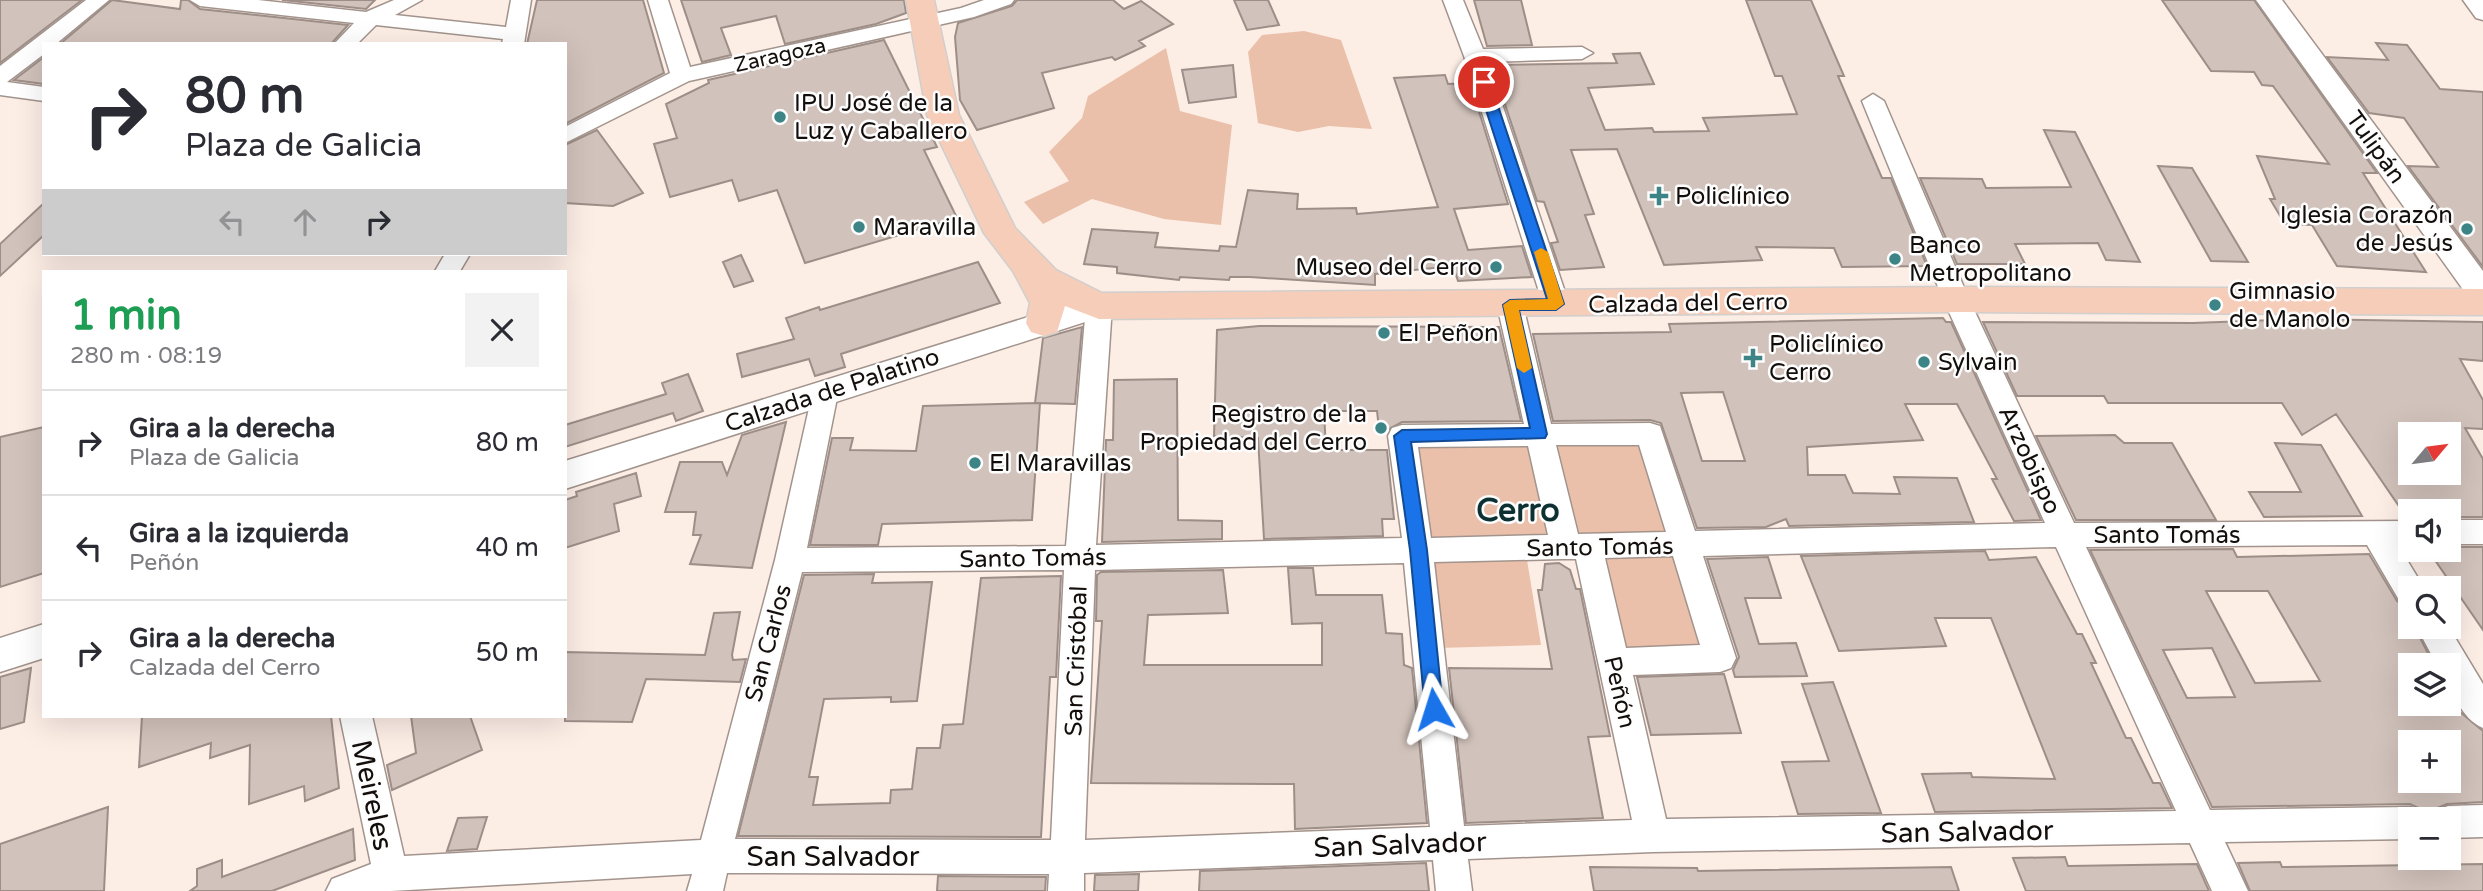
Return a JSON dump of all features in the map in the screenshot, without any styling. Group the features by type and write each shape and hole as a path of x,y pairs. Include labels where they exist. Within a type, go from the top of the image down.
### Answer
{"main road":[{"name":"Calzada del Cerro","path":"922,11 936,92 943,115 985,204 1007,242 1029,268 1056,288 1099,306 1510,305 2201,297 2483,302"},
{"path":"1029,268 1048,303 1044,323"}],"street":[{"path":"45,42 99,0"},
{"path":"200,0 372,17 513,39 521,0"},
{"path":"347,42 372,17 412,0"},
{"path":"658,0 682,76"},
{"name":"Zaragoza","path":"567,134 682,76 922,11 1004,0"},
{"path":"1453,0 1475,56 1556,304"},
{"name":"Tulipán","path":"2269,0 2483,294"},
{"path":"2473,0 2483,14"},
{"path":"0,77 42,44"},
{"path":"1475,56 1582,53"},
{"path":"0,88 42,94"},
{"name":"Arzobispo","path":"1873,101 1956,299 2230,891"},
{"name":"Peñón","path":"1510,305 1539,434 1613,662 1653,836"},
{"name":"Calzada de Palatino","path":"567,474 1099,306"},
{"name":"San Cristóbal","path":"1067,874 1080,558 1099,306"},
{"name":"San Carlos","path":"705,891 790,560 824,393"},
{"path":"1454,891 1418,550 1402,436 1650,434 1720,658 1613,662"},
{"path":"2461,532 2483,531"},
{"name":"Santo Tomás","path":"790,560 1080,558 2065,535 2398,533"},
{"path":"2376,534 2401,576"},
{"path":"2439,639 2483,713"},
{"path":"0,655 42,642"},
{"name":"Meireles","path":"356,718 391,874"},
{"path":"2461,822 2483,821"},
{"name":"San Salvador","path":"344,891 391,874 713,856 1067,874 1447,842 2398,823"}],"shaded area":[{"path":"1304,31 1341,40 1372,129 1329,126 1298,132 1258,123 1248,52 1262,35"},
{"path":"1166,48 1180,111 1232,125 1221,225 1164,219 1092,199 1043,224 1024,202 1069,181 1049,152 1082,118 1088,96"},
{"path":"1644,439 1709,652 1622,654 1597,553 1526,554 1541,645 1438,648 1408,440"}],"building":[{"path":"0,0 82,0 0,63"},
{"path":"112,0 180,9 181,0 188,0 200,9 348,25 333,42 62,42"},
{"path":"282,0 375,0 366,9"},
{"path":"537,0 643,0 664,73 567,123 567,42 527,42"},
{"path":"681,0 904,0 906,13 876,24 785,44 776,16 721,28 731,55 702,62"},
{"path":"1017,0 1113,0 1124,9 1141,1 1173,24 1139,41 1145,46 1115,60 1112,57 1042,73 1054,108 977,130 960,100 955,37 958,23 1012,6"},
{"path":"1234,0 1268,0 1279,25 1247,30"},
{"path":"1474,0 1521,0 1532,45 1487,46"},
{"path":"1746,0 1811,0 1844,76 1838,76 1882,178 1891,178 1927,266 1842,267 1834,248 1756,247 1762,260 1664,265 1617,149 1571,150 1594,214 1585,215 1604,267 1560,270 1551,243 1558,242 1544,202 1537,201 1492,65 1617,63 1613,54 1640,53 1654,84 1588,88 1605,130 1652,128 1654,132 1709,131 1703,118 1797,114 1782,76 1775,76"},
{"path":"2162,0 2254,0 2377,173 2363,173 2426,272 2337,266 2312,225 2285,224 2270,199 2275,199 2257,156 2329,164 2273,86 2262,85 2254,72 2211,71"},
{"name":"IPU José de la Luz y Caballero","path":"884,40 937,147 924,150 957,218 805,263 777,190 739,201 732,180 670,197 654,144 677,138 666,104 709,83 708,80"},
{"path":"2376,43 2407,45 2440,89 2483,92 2483,267 2408,166 2438,167 2404,118 2369,113 2327,57 2388,60"},
{"path":"42,59 42,84 14,80"},
{"path":"1233,65 1236,97 1189,103 1182,70"},
{"path":"1445,75 1448,84 1470,83 1508,204 1454,209 1468,250 1522,246 1532,277 1458,281 1453,266 1375,274 1375,285 1250,277 1230,277 1229,280 1180,277 1179,280 1117,273 1117,267 1084,264 1092,229 1158,233 1155,247 1219,251 1220,246 1236,247 1248,190 1298,194 1297,209 1356,208 1357,214 1438,207 1394,78"},
{"path":"597,130 643,193 613,206 567,203 567,144"},
{"path":"2044,130 2075,132 2140,262 2106,260 2098,243 2015,244 2025,264 1957,264 1920,178 1982,179 1986,188 2071,187"},
{"path":"2158,166 2192,168 2248,262 2211,261"},
{"path":"42,205 42,237 0,276 0,244"},
{"path":"741,255 753,281 734,287 723,262"},
{"path":"978,262 1000,303 841,354 845,367 815,376 809,359 742,377 737,354 794,339 786,318"},
{"path":"1943,318 1946,322 1951,322 2041,520 2014,521 1992,479 1997,479 1957,404 1905,404 1923,440 1807,447 1808,475 1845,475 1853,493 1900,494 1894,477 1957,478 1974,522 1789,526 1786,519 1766,527 1697,528 1661,423 1650,420 1553,421 1533,334 1671,332 1669,324","holes":["1723,392 1745,461 1702,461 1681,393"]},
{"path":"2303,319 2483,322 2483,361 2460,359 2483,400 2483,429 2465,428 2483,459 2483,517 2461,517 2461,499 2398,499 2398,505 2336,414 2302,435 2282,403 2108,403 2104,396 2017,396 1983,322 2193,323"},
{"path":"1259,326 1499,327 1521,421 1402,422 1389,429 1379,429 1377,411 1324,411 1326,450 1387,450 1394,519 1382,519 1383,536 1264,539 1258,438 1214,436 1217,330"},
{"path":"1082,327 1075,404 1035,403 1043,338"},
{"path":"688,374 703,411 676,421 673,413 567,446 567,424 666,394 662,383"},
{"path":"1177,379 1178,520 1222,521 1222,539 1102,542 1106,440 1113,440 1114,380"},
{"name":"El Maravillas","path":"1040,403 1032,520 882,524 878,545 810,545 832,438 853,438 850,450 916,451 923,406"},
{"path":"786,422 752,568 690,564 701,535 693,535 696,512 665,512 680,462 722,462 727,475 742,435"},
{"path":"42,427 42,574 0,587 0,437"},
{"path":"2115,435 2124,443 2172,443 2216,520 2076,520 2036,436"},
{"path":"2275,443 2321,445 2362,516 2264,517 2249,492 2301,492"},
{"path":"636,473 641,496 614,504 619,531 567,547 567,499 577,496 576,492"},
{"path":"2461,547 2483,547 2483,630 2461,598 2461,576 2446,576 2436,562 2461,562"},
{"path":"2233,549 2237,557 2369,554 2398,602 2398,639 2421,639 2428,653 2398,653 2398,716 2461,716 2461,713 2483,731 2483,802 2447,804 2440,807 2416,807 2410,804 2212,807 2090,550","holes":["2206,591 2268,591 2320,681 2255,683","2212,648 2235,697 2187,698 2163,650"]},
{"path":"1985,551 1989,560 2036,557 2077,634 2082,634 2096,663 2091,663 2126,738 2131,738 2153,783 2160,783 2172,808 1935,812 1922,774 1971,773 1972,777 2055,779 1991,618 1935,618 1946,646 1839,651 1801,556"},
{"path":"1768,557 1781,598 1745,598 1759,644 1796,643 1807,676 1735,677 1733,670 1739,657 1707,559"},
{"path":"1559,563 1570,570 1576,589 1580,589 1610,736 1588,737 1603,818 1466,823 1449,668 1552,669 1538,590 1542,590 1545,564"},
{"path":"1288,568 1313,568 1316,595 1382,595 1386,633 1402,634 1404,665 1412,668 1427,823 1295,829 1294,784 1091,783 1102,621 1096,621 1097,575 1101,572 1223,570 1228,613 1148,615 1144,665 1322,665 1322,623 1292,624"},
{"path":"874,574 872,583 932,582 917,701 891,702 891,697 824,699 809,777 818,777 813,805 890,803 891,790 912,789 917,748 940,748 943,725 963,724 981,578 1061,576 1056,677 1050,677 1041,837 738,836 804,575"},
{"path":"740,612 732,655 733,660 746,659 740,682 646,679 632,722 565,721 567,652 705,655 714,613"},
{"path":"31,668 24,722 0,729 0,677"},
{"path":"1724,674 1741,733 1651,735 1637,677"},
{"path":"1833,682 1881,813 1798,814 1782,762 1829,761 1802,684"},
{"path":"142,718 331,718 339,788 305,801 304,786 249,804 250,745 210,758 211,743 139,767"},
{"path":"411,718 471,718 482,750 392,790 387,765 416,753"},
{"path":"108,807 104,891 0,891 0,844"},
{"path":"487,817 477,849 447,851 458,818"},
{"path":"353,829 355,860 272,891 190,891 197,886 197,869 222,860 222,877"},
{"path":"2065,857 2068,866 2197,864 2209,891 2026,891 2013,858"},
{"path":"2280,862 2282,867 2398,865 2398,870 2461,870 2461,864 2483,864 2483,891 2250,891 2238,863"},
{"path":"1426,863 1429,891 1199,891 1200,871"},
{"path":"1590,867 1697,868 1698,871 1951,867 1959,891 1594,891"},
{"path":"1139,874 1138,891 1094,891 1095,875"},
{"path":"938,876 1046,877 1045,891 937,891"}],"slow traffic":[{"path":"1524,368 1510,305 1556,304 1541,252"}],"place":[{"name":"IPU José de la Luz y Caballero","path":"780,117"},
{"name":"Policlínico","path":"1659,196"},
{"name":"Maravilla","path":"859,227"},
{"name":"Iglesia Corazón de Jesús","path":"2467,229"},
{"name":"Banco Metropolitano","path":"1895,259"},
{"name":"Museo del Cerro","path":"1496,267"},
{"name":"Gimnasio de Manolo","path":"2215,305"},
{"name":"El Peñon","path":"1384,333"},
{"name":"Policlínico Cerro","path":"1753,358"},
{"name":"Sylvain","path":"1924,362"},
{"name":"Registro de la Propiedad del Cerro","path":"1381,428"},
{"name":"El Maravillas","path":"975,463"}],"district":[{"name":"Cerro","path":"1518,510"}],"route":[{"path":"1434,709 1418,550 1402,436 1539,434 1510,305 1556,304 1484,82"}]}
